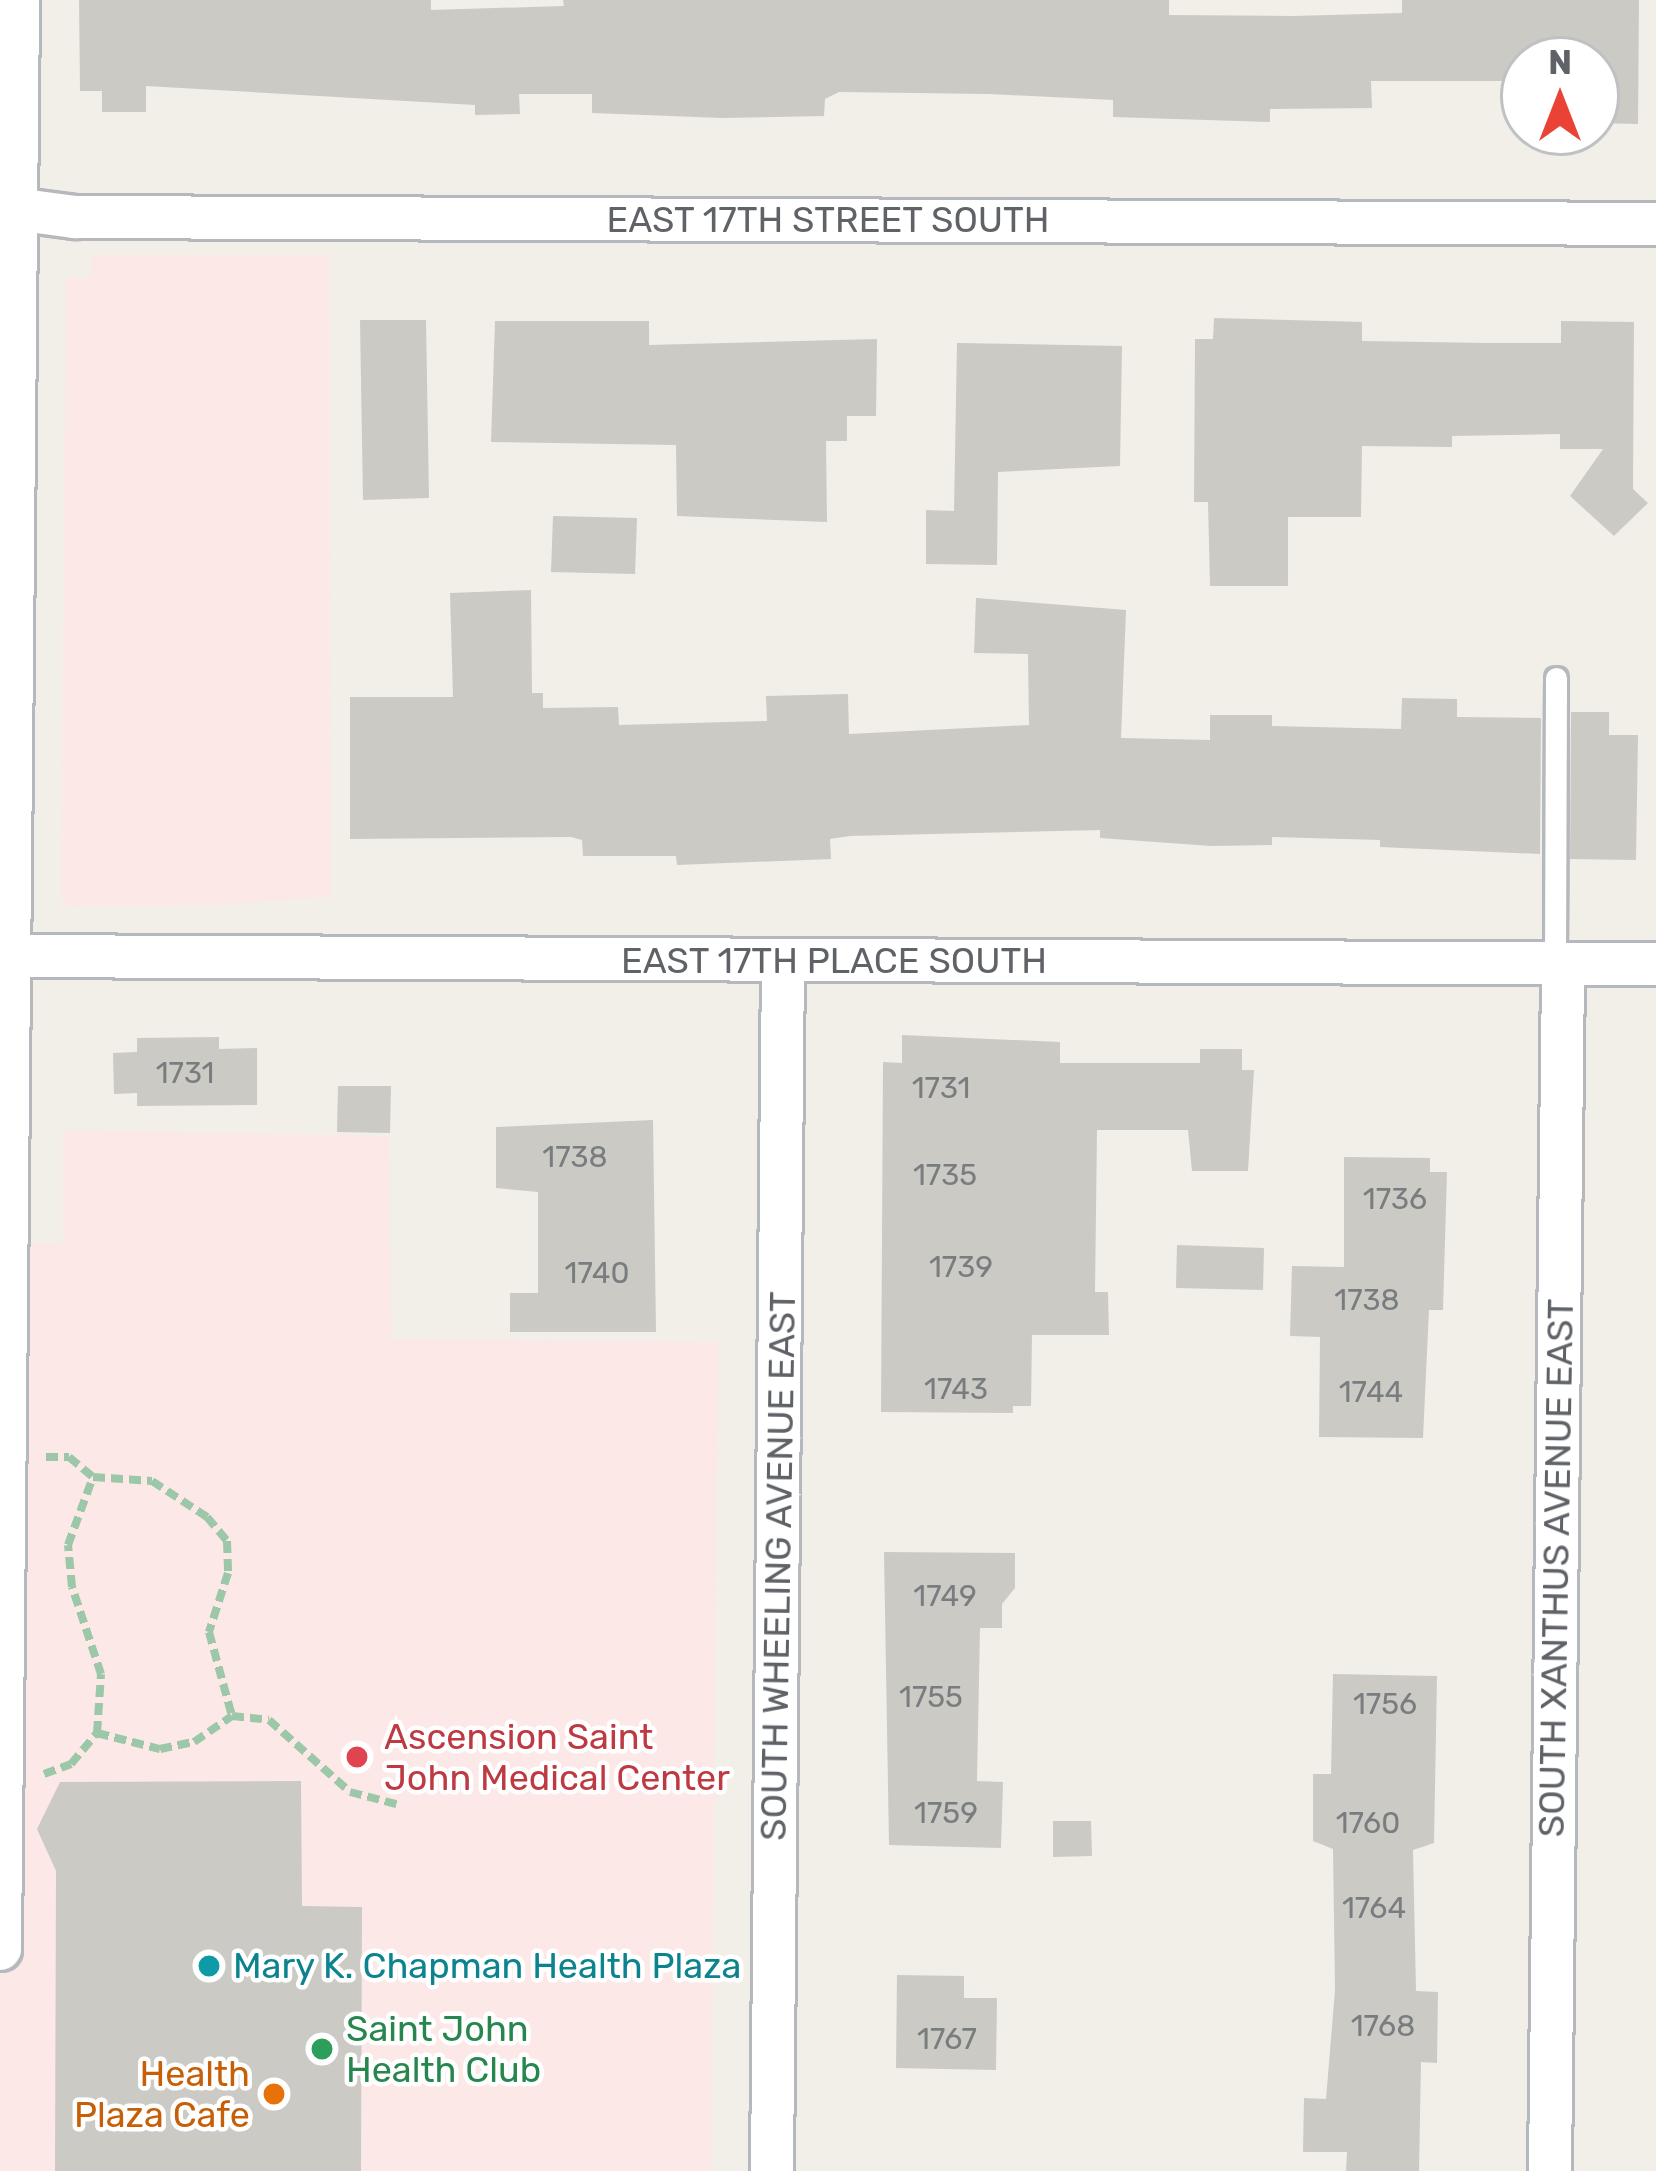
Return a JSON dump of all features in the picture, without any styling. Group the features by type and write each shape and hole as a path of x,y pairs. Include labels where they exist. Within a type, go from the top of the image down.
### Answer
{"street":[{"path":"0,1949 5,1175 12,956 5,644 8,208 18,0"},
{"name":"EAST 17TH STREET SOUTH","path":"8,208 99,217 1656,224"},
{"name":"EAST 17TH PLACE SOUTH","path":"12,956 1656,964"},
{"name":"SOUTH WHEELING AVENUE EAST","path":"772,2171 783,962"},
{"name":"SOUTH XANTHUS AVENUE EAST","path":"1550,2171 1559,964"}],"lane":[{"path":"1556,677 1559,964"}],"path":[{"path":"3,1781 71,1764 97,1733 101,1674 72,1587 68,1545 93,1478 152,1481 207,1517 227,1541 228,1573 208,1632 232,1716"},
{"path":"97,1733 160,1749 194,1742 232,1716 268,1720 350,1792 396,1804"}],"shaded area":[{"path":"92,255 329,255 331,897 207,905 68,906 61,899 66,278 91,278"},
{"name":"Ascension Saint John Medical Center","path":"63,1130 389,1136 391,1339 718,1342 711,2171 0,2171 0,1243 63,1243"}],"building":[{"path":"79,0 431,0 431,10 564,6 563,0 1169,0 1169,15 1293,16 1402,13 1402,0 1639,0 1638,124 1620,124 1620,36 1500,36 1500,81 1371,81 1372,108 1270,109 1270,122 1113,117 1113,100 989,94 839,92 825,99 824,116 722,118 592,113 592,94 519,94 520,114 475,115 475,105 146,86 146,112 102,112 102,91 80,91"},
{"path":"1214,318 1362,322 1362,341 1488,343 1561,343 1561,321 1634,322 1633,489 1648,503 1614,536 1570,496 1603,449 1560,449 1560,434 1452,436 1452,447 1362,446 1361,517 1288,517 1288,586 1210,586 1208,502 1194,502 1195,339 1213,339"},
{"path":"360,320 426,320 429,498 363,500"},
{"path":"495,321 649,321 649,345 877,339 876,416 847,416 847,441 826,441 827,522 677,516 676,445 491,442"},
{"path":"957,343 1122,346 1120,466 998,472 997,565 926,564 926,510 954,511"},
{"path":"553,516 637,518 635,574 551,572"},
{"path":"531,590 532,693 543,693 543,708 618,707 619,725 767,721 766,696 848,694 849,734 1029,725 1028,654 974,653 976,598 1126,610 1121,738 1210,740 1210,715 1272,715 1272,726 1401,729 1402,698 1457,699 1457,717 1541,718 1540,854 1380,847 1380,840 1272,837 1272,845 1211,846 1100,838 1100,830 850,836 830,839 831,859 677,865 676,856 583,856 582,840 571,837 350,839 350,697 453,697 450,593"},
{"path":"1571,712 1609,712 1609,735 1638,735 1636,860 1570,859"},
{"path":"902,1035 1060,1042 1060,1063 1200,1063 1200,1049 1242,1049 1242,1070 1254,1070 1248,1171 1192,1171 1188,1130 1097,1130 1095,1292 1108,1292 1109,1335 1032,1335 1031,1406 1013,1406 1013,1413 881,1412 883,1062 902,1063"},
{"path":"219,1037 219,1049 257,1048 257,1105 137,1106 137,1093 114,1094 113,1053 137,1052 137,1038"},
{"path":"338,1086 391,1086 390,1133 337,1132"},
{"path":"653,1120 656,1332 510,1332 510,1293 538,1293 538,1192 496,1188 496,1127"},
{"path":"1344,1157 1430,1158 1430,1172 1447,1172 1443,1310 1429,1310 1423,1438 1319,1437 1320,1337 1290,1336 1292,1266 1344,1267"},
{"path":"1177,1245 1264,1248 1263,1290 1176,1288"},
{"path":"884,1552 1015,1553 1015,1588 1002,1604 1002,1628 980,1628 977,1781 1003,1782 1001,1848 889,1845"},
{"path":"1333,1674 1437,1676 1434,1843 1413,1850 1416,1991 1438,1992 1437,2063 1421,2062 1419,2171 1346,2171 1347,2152 1303,2152 1304,2098 1326,2099 1335,1990 1333,1849 1313,1841 1313,1774 1331,1774"},
{"name":"Mary K. Chapman Health Plaza","path":"301,1781 302,1906 362,1907 361,2171 55,2171 56,1871 37,1829 60,1782"},
{"path":"1053,1821 1091,1821 1092,1856 1053,1857"},
{"path":"897,1975 964,1976 964,1998 997,1998 996,2070 896,2068"}],"place":[{"name":"Ascension Saint John Medical Center","path":"357,1757"},
{"name":"Mary K. Chapman Health Plaza","path":"209,1966"},
{"name":"Saint John Health Club","path":"322,2049"},
{"name":"Health Plaza Cafe","path":"274,2094"}]}
